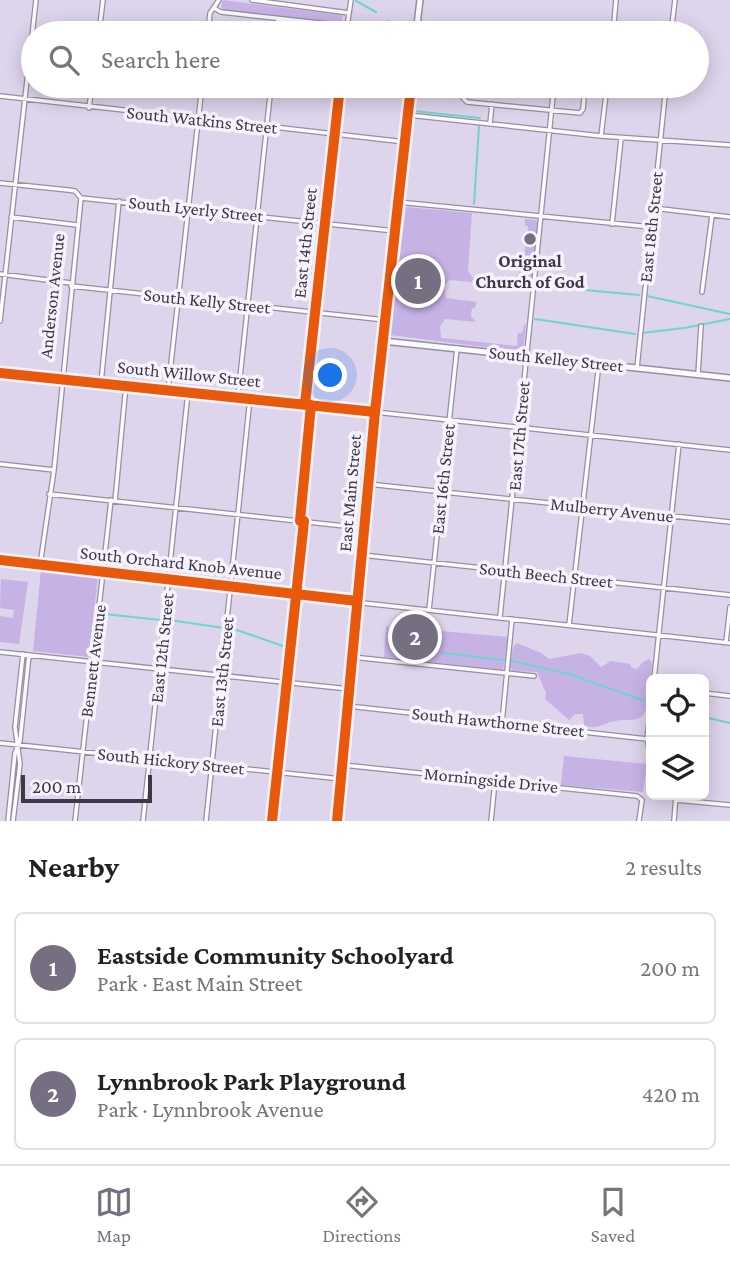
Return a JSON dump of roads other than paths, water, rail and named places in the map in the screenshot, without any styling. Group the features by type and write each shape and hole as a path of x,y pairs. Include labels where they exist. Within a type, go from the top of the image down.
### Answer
{"main road":[{"path":"417,21 420,0"},
{"name":"East Main Street","path":"337,821 374,412 410,98"},
{"name":"South Kelley Street","path":"383,341 730,378"},
{"name":"South Willow Street","path":"0,373 374,412"}],"street":[{"path":"34,21 36,0"},
{"path":"100,21 103,0"},
{"path":"209,21 219,0"},
{"path":"252,0 349,13"},
{"path":"348,21 351,0"},
{"path":"614,21 616,0"},
{"path":"672,21 675,0"},
{"path":"214,8 221,12 298,21"},
{"name":"South Watkins Street","path":"0,96 405,142"},
{"path":"89,108 90,98"},
{"path":"168,390 201,98"},
{"path":"238,396 270,98"},
{"name":"East 14th Street","path":"272,821 297,593 315,313 339,98"},
{"path":"463,98 467,102 580,113 584,98"},
{"name":"East 17th Street","path":"500,617 553,98"},
{"path":"601,136 606,98"},
{"name":"East 18th Street","path":"637,368 665,98"},
{"path":"0,321 3,274 25,99"},
{"path":"489,123 492,104"},
{"path":"408,115 621,138 730,145"},
{"path":"612,223 621,138"},
{"name":"South Lyerly Street","path":"0,183 68,190 81,198 395,231"},
{"name":"Anderson Avenue","path":"40,565 54,470 81,198"},
{"path":"101,383 120,201"},
{"path":"398,202 652,227"},
{"path":"653,208 730,217"},
{"path":"702,292 712,216"},
{"path":"11,218 77,225"},
{"name":"South Kelly Street","path":"3,274 110,290 385,320"},
{"path":"698,374 701,327"},
{"name":"East 16th Street","path":"429,610 457,348"},
{"path":"569,625 599,362"},
{"name":"Bennett Avenue","path":"75,821 126,385"},
{"name":"East 12th Street","path":"143,821 188,392"},
{"name":"East 13th Street","path":"206,821 250,398"},
{"name":"South Willow Street","path":"374,412 730,450"},
{"path":"654,674 679,444"},
{"path":"0,464 54,470"},
{"name":"Mulberry Avenue","path":"368,484 730,522"},
{"path":"49,494 364,528"},
{"name":"South Beech Street","path":"362,555 730,595"},
{"name":"South Orchard Knob Avenue","path":"0,561 728,643"},
{"path":"728,643 730,607"},
{"path":"502,723 512,619"},
{"path":"0,652 349,689"},
{"path":"13,821 20,764 15,727 23,654"},
{"path":"8,821 29,655"},
{"path":"352,657 534,676"},
{"path":"709,694 730,696"},
{"name":"South Hawthorne Street","path":"348,706 646,739"},
{"name":"South Hickory Street","path":"0,743 341,779"},
{"name":"Morningside Drive","path":"342,765 640,797 639,821"},
{"path":"491,821 495,780"},
{"path":"674,821 676,800"},
{"path":"696,800 730,805"}],"waterway":[{"path":"356,1 376,12"},
{"path":"415,98 414,111 480,118"},
{"path":"474,204 479,126"},
{"path":"540,286 639,295"},
{"path":"647,296 730,314"},
{"path":"535,319 635,334"},
{"path":"642,333 730,319"},
{"path":"104,614 161,620"},
{"path":"169,620 224,628"},
{"path":"231,628 286,647"},
{"path":"442,653 504,660"},
{"path":"511,661 569,674 646,701"},
{"path":"709,718 730,723"}],"place":[{"name":"Original Church of God","path":"530,239"},
{"name":"Eastside Community Schoolyard","path":"418,281"},
{"name":"Lynnbrook Park Playground","path":"415,637"}]}
